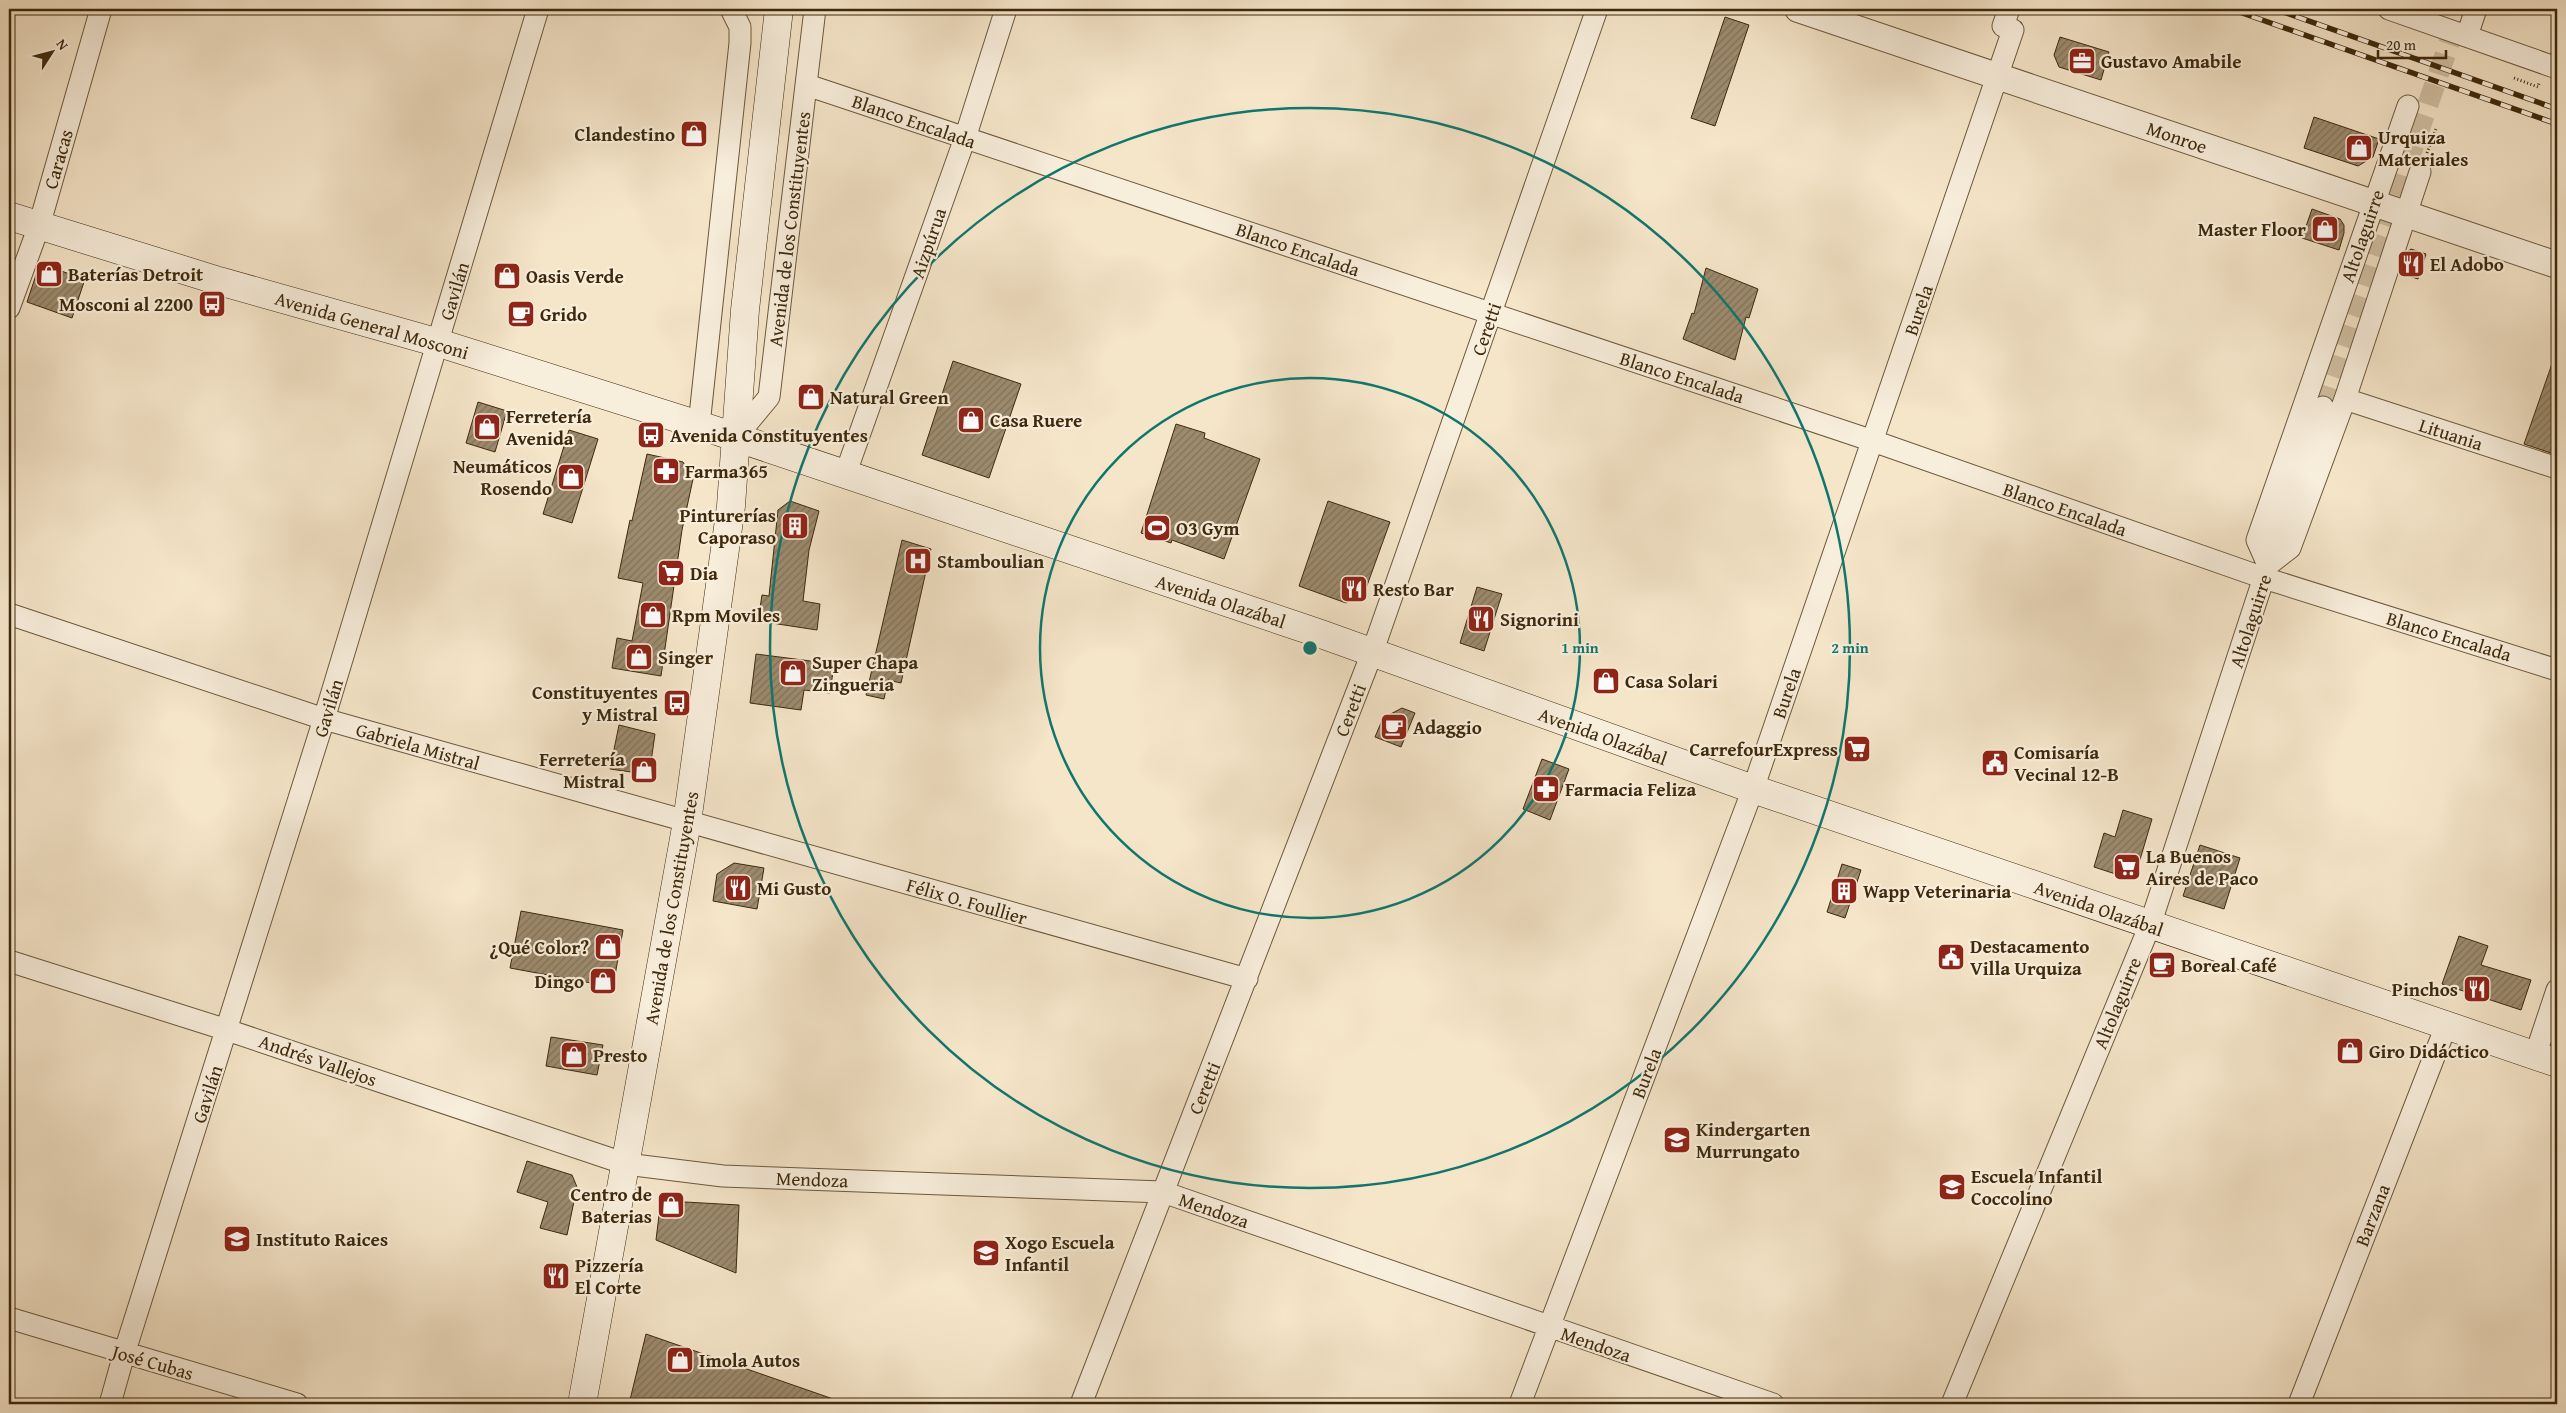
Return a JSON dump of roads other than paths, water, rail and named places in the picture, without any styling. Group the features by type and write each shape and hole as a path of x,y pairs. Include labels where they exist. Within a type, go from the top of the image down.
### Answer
{"main road":[{"name":"Avenida de los Constituyentes","path":"582,1404 687,822 731,506 734,438 745,310 779,9"},
{"name":"Avenida General Mosconi","path":"9,216 219,281 439,343 699,425 734,438"},
{"name":"Avenida Olazábal","path":"734,438 1372,653 1753,789 2546,1060"}],"street":[{"name":"Caracas","path":"9,308 39,226 101,9"},
{"name":"Gavilán","path":"110,1404 124,1354 324,720 538,9"},
{"path":"699,425 740,43 740,27 731,9"},
{"name":"Avenida de los Constituyentes","path":"734,438 769,397 815,9"},
{"name":"Aizpúrua","path":"845,475 965,138 1006,9"},
{"name":"Ceretti","path":"1081,1404 1372,653 1597,9"},
{"name":"Monroe","path":"1798,9 2557,265"},
{"name":"Burela","path":"1520,1404 1753,789 1998,76 2013,30 2003,26 2010,9"},
{"path":"2389,9 2441,17 2467,36 2557,68"},
{"path":"2467,36 2476,9"},
{"name":"Blanco Encalada","path":"807,85 2266,571 2557,670"},
{"name":"Altolaguirre","path":"2266,571 2258,540 2372,203 2408,106"},
{"name":"Altolaguirre","path":"2266,571 2290,548 2345,399 2420,172"},
{"name":"Lituania","path":"2345,399 2557,468"},
{"name":"Altolaguirre","path":"1952,1404 2150,925 2266,571 2323,407"},
{"name":"Gabriela Mistral","path":"9,614 324,720 687,822"},
{"name":"Félix O. Foullier","path":"687,822 1247,979"},
{"name":"Andrés Vallejos","path":"9,961 227,1030 626,1164"},
{"path":"2546,1060 2557,990"},
{"name":"Barzana","path":"2299,1404 2446,1026"},
{"name":"Mendoza","path":"626,1164 723,1176 1163,1192 1549,1328 1773,1404"},
{"name":"José Cubas","path":"9,1318 124,1354 297,1404"}],"tunnel":[{"path":"2323,407 2461,9"}],"railway":[{"path":"2231,9 2557,124"},
{"path":"2275,9 2557,109"}],"place":[{"name":"Gustavo Amabile","path":"2082,61"},
{"name":"Clandestino","path":"694,134"},
{"name":"Urquiza Materiales","path":"2359,148"},
{"name":"Master Floor","path":"2325,229"},
{"name":"El Adobo","path":"2411,264"},
{"name":"Baterías Detroit","path":"49,274"},
{"name":"Oasis Verde","path":"507,276"},
{"name":"Mosconi al 2200","path":"212,304"},
{"name":"Grido","path":"521,314"},
{"name":"Natural Green","path":"811,397"},
{"name":"Casa Ruere","path":"971,420"},
{"name":"Ferretería Avenida","path":"487,427"},
{"name":"Avenida Constituyentes","path":"651,435"},
{"name":"Farma365","path":"666,471"},
{"name":"Neumáticos Rosendo","path":"571,477"},
{"name":"Pinturerías Caporaso","path":"795,526"},
{"name":"O3 Gym","path":"1157,528"},
{"name":"Stamboulian","path":"918,561"},
{"name":"Dia","path":"671,573"},
{"name":"Resto Bar","path":"1354,589"},
{"name":"Rpm Moviles","path":"653,615"},
{"name":"Signorini","path":"1481,619"},
{"name":"Singer","path":"639,657"},
{"name":"Super Chapa Zingueria","path":"793,673"},
{"name":"Casa Solari","path":"1606,681"},
{"name":"Constituyentes y Mistral","path":"677,703"},
{"name":"Adaggio","path":"1394,727"},
{"name":"CarrefourExpress","path":"1857,749"},
{"name":"Comisaría Vecinal 12-B","path":"1995,763"},
{"name":"Ferretería Mistral","path":"644,770"},
{"name":"Farmacia Feliza","path":"1546,789"},
{"name":"La Buenos Aires de Paco","path":"2127,867"},
{"name":"Mi Gusto","path":"738,888"},
{"name":"Wapp Veterinaria","path":"1844,891"},
{"name":"¿Qué Color?","path":"608,947"},
{"name":"Destacamento Villa Urquiza","path":"1951,957"},
{"name":"Boreal Café","path":"2162,965"},
{"name":"Dingo","path":"603,981"},
{"name":"Pinchos","path":"2477,989"},
{"name":"Giro Didáctico","path":"2350,1051"},
{"name":"Presto","path":"574,1055"},
{"name":"Kindergarten Murrungato","path":"1677,1140"},
{"name":"Escuela Infantil Coccolino","path":"1952,1187"},
{"name":"Centro de Baterias","path":"671,1205"},
{"name":"Instituto Raices","path":"237,1239"},
{"name":"Xogo Escuela Infantil","path":"986,1253"},
{"name":"Pizzería El Corte","path":"556,1276"},
{"name":"Imola Autos","path":"680,1360"}]}
